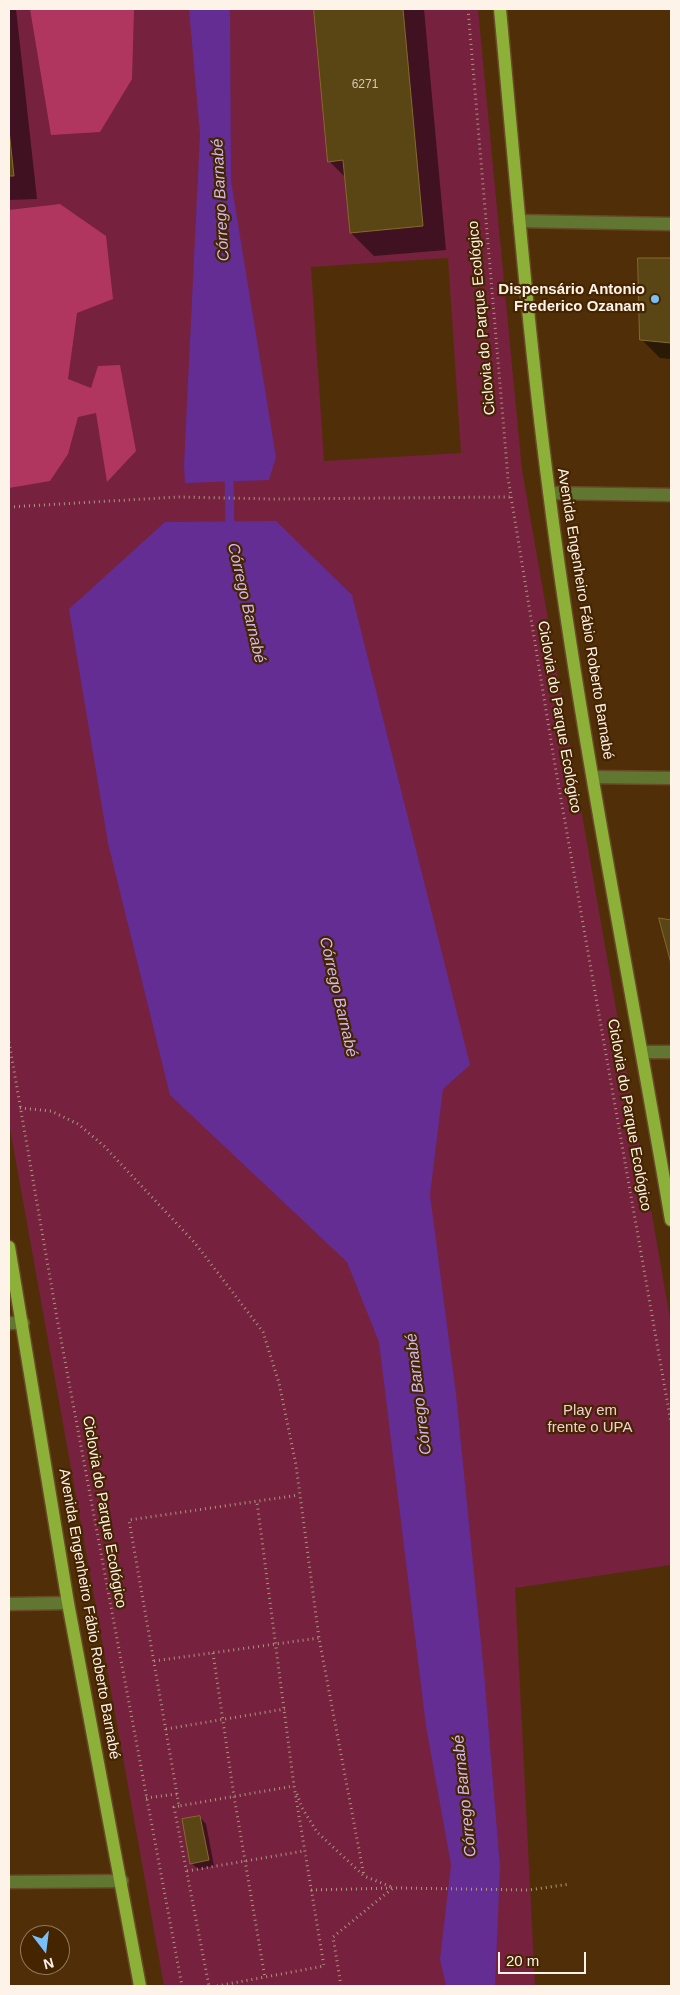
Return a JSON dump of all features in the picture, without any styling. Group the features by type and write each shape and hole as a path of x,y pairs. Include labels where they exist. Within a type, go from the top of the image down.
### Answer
{"main road":[{"name":"Avenida Engenheiro Fábio Roberto Barnabé","path":"500,9 519,221 549,493 593,777 671,1220"},
{"name":"Avenida Engenheiro Fábio Roberto Barnabé","path":"9,1247 68,1603 122,1881 140,1986"}],"street":[{"path":"519,221 671,224"},
{"path":"549,493 671,495"},
{"path":"593,777 671,778"},
{"path":"642,1052 671,1052"},
{"path":"9,1323 23,1323"},
{"path":"9,1604 68,1603"},
{"path":"9,1882 122,1881"}],"path":[{"name":"Ciclovia do Parque Ecológico","path":"468,9 511,497 555,765 671,1423"},
{"path":"9,507 178,497 274,499 511,497"},
{"name":"Ciclovia do Parque Ecológico","path":"9,1042 146,1798 182,1986"},
{"path":"20,1108 51,1111 78,1124 104,1146 195,1244 262,1332 279,1383 296,1465 319,1638 364,1876"},
{"path":"179,1806 129,1520 299,1496"},
{"path":"217,1986 324,1966 294,1786 256,1502"},
{"path":"154,1662 319,1638"},
{"path":"213,1653 234,1796 266,1978"},
{"path":"166,1729 285,1710"},
{"path":"294,1786 302,1808 317,1832 364,1876 394,1888"},
{"path":"209,1986 174,1807 294,1786"},
{"path":"146,1798 177,1794"},
{"path":"186,1872 304,1850"},
{"path":"311,1890 394,1888 529,1890 570,1884"},
{"path":"341,1986 333,1937 394,1888"}],"green space":[{"name":"Play em frente o UPA","path":"9,9 314,9 328,162 343,160 350,233 423,226 403,9 478,9 522,470 671,1324 671,1565 515,1588 535,1986 164,1986 9,1123","holes":["448,258 461,453 324,461 311,267"]}],"shaded area":[{"path":"30,9 134,9 132,79 100,132 51,135"},
{"path":"60,204 106,236 113,299 77,313 68,379 91,388 98,366 120,365 136,451 107,482 96,413 78,417 68,454 50,481 9,488 9,210"}],"water":[{"path":"189,9 230,9 231,181 276,457 269,480 185,483 184,465 200,134"},
{"path":"276,521 352,595 470,1065 443,1089 430,1195 456,1394 484,1673 500,1867 495,1986 446,1986 440,1959 451,1865 426,1726 379,1342 347,1262 170,1095 108,843 69,609 165,522"}],"building":[{"path":"314,9 403,9 423,226 350,233 343,160 328,162"},
{"path":"9,130 14,176 9,176"},
{"name":"Dispensário Antonio Frederico Ozanam","path":"638,258 671,258 671,343 640,340"},
{"path":"659,918 671,920 671,963"},
{"path":"200,1816 209,1860 190,1864 182,1819"}],"waterway":[{"name":"Córrego Barnabé","path":"229,471 230,533"}],"place":[{"name":"Dispensário Antonio Frederico Ozanam","path":"655,299"}]}
